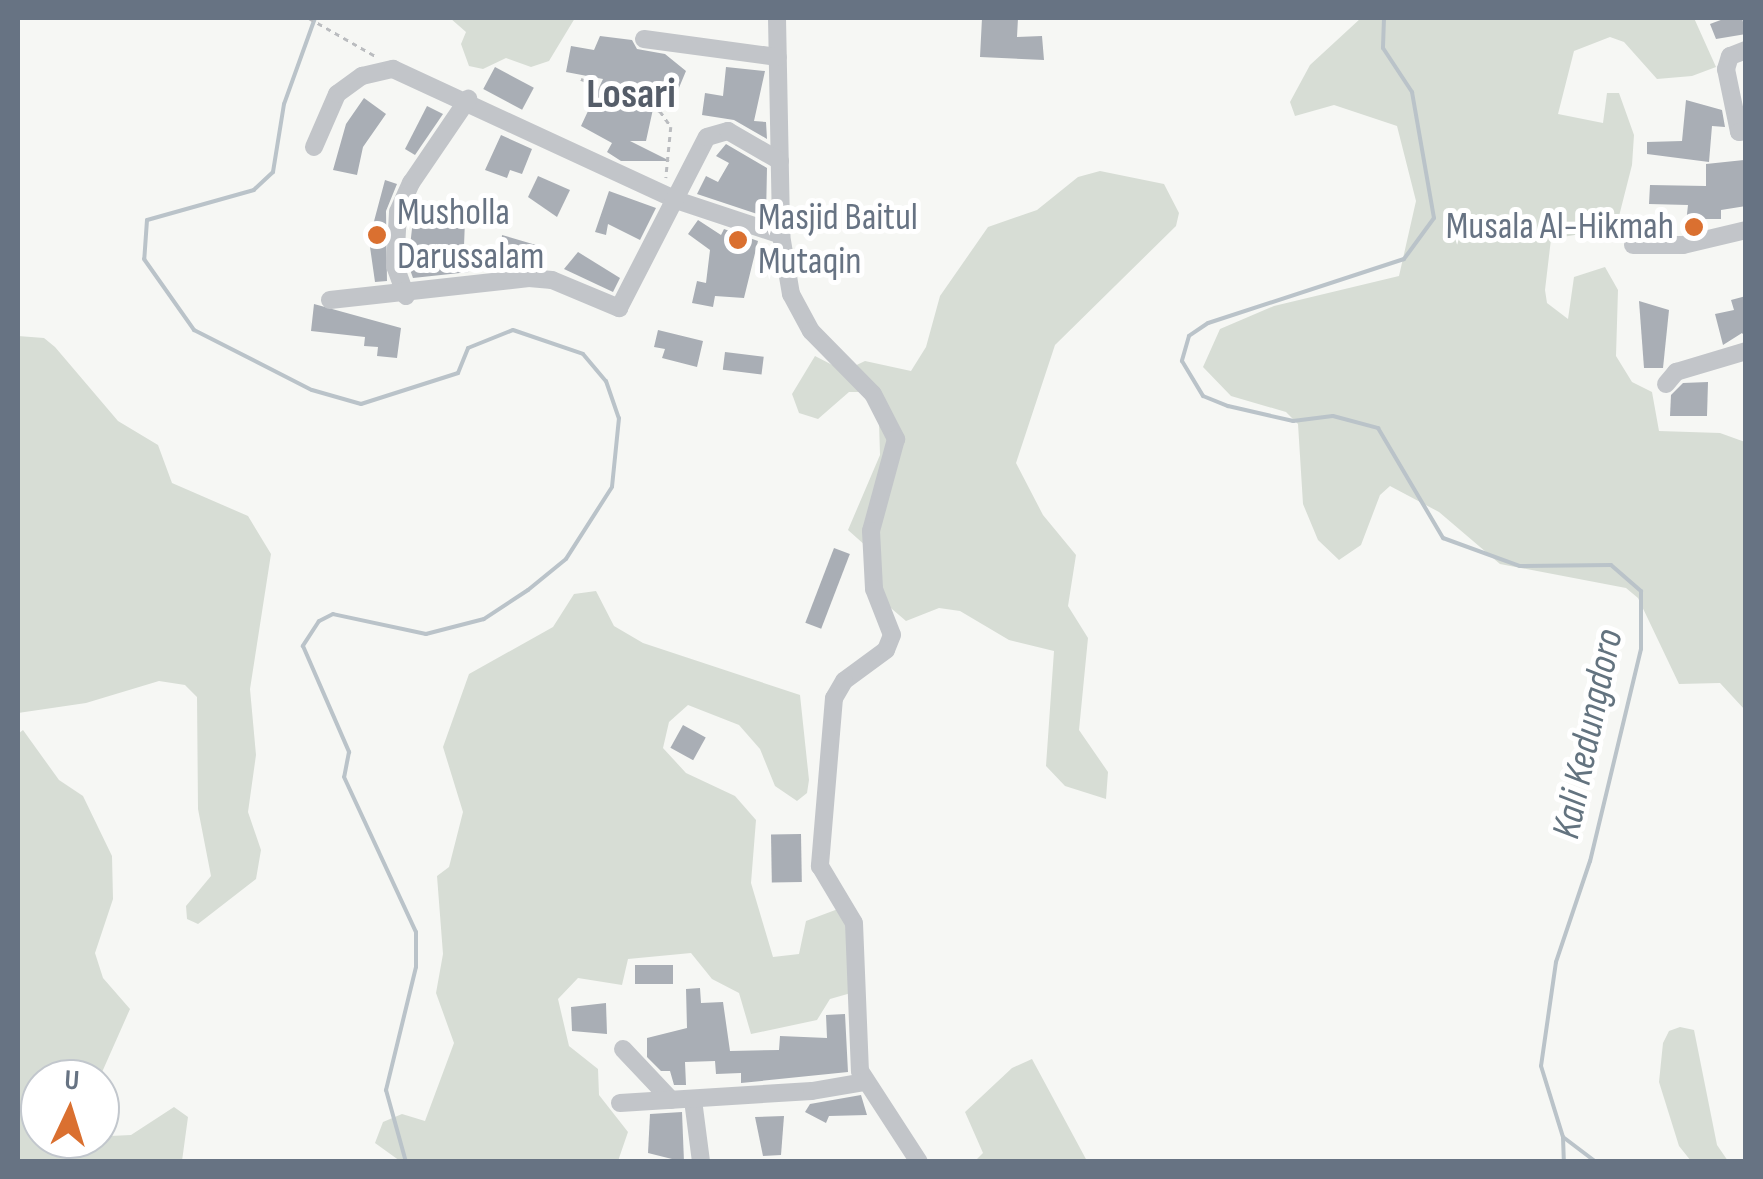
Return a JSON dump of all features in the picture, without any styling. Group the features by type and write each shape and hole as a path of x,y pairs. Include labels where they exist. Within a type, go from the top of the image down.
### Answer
{"street":[{"path":"777,18 781,234 791,294 804,320 873,394 896,439 871,531 874,588 892,635 886,650 844,681 834,698 820,851 823,876 854,923 855,1045 866,1082 919,1162"},
{"path":"644,39 778,57"},
{"path":"1746,50 1730,56 1726,69 1739,132 1746,130"},
{"path":"314,147 337,94 362,76 393,69 468,99 676,200 781,234"},
{"path":"406,296 396,266 398,212 411,182 468,99"},
{"path":"330,300 406,296 528,278 552,280 619,308 714,132 739,135 780,161"},
{"path":"1632,246 1683,245 1746,230"},
{"path":"1666,384 1676,372 1746,351"},
{"path":"623,1049 671,1100"},
{"path":"620,1103 693,1100 866,1082"},
{"path":"693,1100 701,1162"}],"path":[{"path":"310,18 323,22 393,69"},
{"path":"581,78 660,111 671,127 669,166 657,191"}],"shaded area":[{"path":"450,18 575,18 549,61 531,67 506,58 483,69 469,66 461,44 466,32"},
{"path":"1361,18 1694,18 1716,67 1692,76 1657,79 1624,42 1610,37 1574,51 1558,114 1603,123 1607,93 1619,93 1634,135 1632,165 1616,228 1551,239 1545,290 1547,303 1568,319 1574,277 1605,267 1618,290 1616,356 1632,382 1652,392 1659,431 1720,433 1745,442 1745,710 1720,683 1679,684 1638,598 1626,588 1500,564 1439,512 1390,486 1380,495 1361,545 1339,560 1318,540 1303,504 1298,424 1286,412 1231,396 1203,367 1220,329 1274,306 1399,276 1416,201 1397,126 1334,105 1295,116 1290,102 1310,65"},
{"path":"1100,171 1164,184 1179,213 1176,226 1055,345 1016,463 1043,515 1076,555 1068,606 1088,638 1079,730 1108,772 1106,799 1065,786 1046,766 1054,651 1009,640 960,611 939,608 906,621 885,603 876,555 848,530 880,455 879,422 863,392 849,392 818,419 799,413 792,394 815,356 844,371 865,361 911,371 926,347 940,296 988,227 1037,210 1078,177"},
{"path":"18,336 44,338 55,347 118,421 158,445 172,483 248,516 271,554 250,689 256,755 248,812 261,850 256,879 198,924 187,919 186,906 211,876 198,809 197,697 185,685 159,681 86,703 18,713"},
{"path":"596,591 614,626 643,643 800,695 809,780 807,793 797,801 775,786 760,749 739,725 688,705 669,722 663,748 686,773 735,796 756,820 751,883 773,957 799,954 806,921 838,909 848,926 851,993 830,999 817,1020 751,1034 739,993 712,979 691,953 628,959 622,985 578,978 558,999 569,1046 598,1069 599,1095 628,1132 618,1161 400,1161 375,1143 383,1122 402,1114 425,1121 454,1043 436,993 443,954 437,876 449,867 463,812 443,747 469,674 553,627 574,594"},
{"path":"23,730 59,780 83,796 112,856 113,899 95,953 103,978 130,1009 108,1059 20,1059 20,1159 120,1159 120,1136 131,1135 174,1107 188,1117 182,1161 18,1161 18,734"},
{"path":"1680,1027 1694,1030 1717,1145 1728,1161 1691,1161 1679,1146 1659,1082 1663,1043 1669,1031"},
{"path":"1032,1059 1087,1161 975,1161 983,1153 965,1112 1012,1068"}],"building":[{"path":"982,18 1018,18 1017,37 1042,36 1044,60 980,57"},
{"path":"1742,18 1746,34 1716,39 1710,24"},
{"path":"600,36 632,40 637,49 665,54 686,71 673,102 655,100 646,141 630,141 670,161 621,161 607,152 612,143 581,126 603,79 566,72 571,46 594,50"},
{"path":"495,67 534,88 522,110 483,89"},
{"path":"726,67 765,71 754,121 766,122 767,139 734,120 702,115 705,93 723,96"},
{"path":"364,98 386,114 363,147 357,175 333,170 346,124"},
{"path":"1686,100 1722,110 1725,127 1712,126 1709,162 1647,154 1647,142 1682,141"},
{"path":"427,106 443,114 415,155 405,149"},
{"path":"501,135 532,149 522,174 510,170 507,178 485,170"},
{"path":"726,144 767,168 766,217 697,194 706,176 718,182 729,163 716,156"},
{"path":"1744,160 1746,206 1721,210 1721,219 1704,219 1703,227 1685,232 1688,205 1649,204 1650,185 1706,186 1706,164"},
{"path":"538,176 570,190 557,217 528,197"},
{"path":"385,180 397,184 386,211 387,281 375,282 369,240"},
{"path":"609,191 656,208 640,240 608,224 606,235 595,232"},
{"path":"414,211 465,220 464,246 501,249 502,235 536,245 535,266 470,265 469,272 413,278 408,264"},
{"path":"698,220 721,235 724,229 758,241 744,298 715,296 713,307 692,303 697,281 706,283 710,250 688,234"},
{"path":"578,252 620,278 613,292 564,269"},
{"path":"1746,296 1746,338 1742,333 1723,345 1715,314 1734,310 1731,300"},
{"path":"1639,301 1669,310 1663,368 1644,368"},
{"path":"314,304 401,328 397,358 377,356 378,347 364,346 365,337 311,331"},
{"path":"658,330 703,341 697,367 662,358 665,349 654,347"},
{"path":"725,352 764,357 762,375 723,370"},
{"path":"1708,382 1707,416 1670,416 1671,395 1683,383"},
{"path":"834,548 850,554 821,629 805,623"},
{"path":"683,725 706,738 693,760 670,748"},
{"path":"801,834 802,882 772,883 771,835"},
{"path":"635,965 673,965 673,984 635,984"},
{"path":"700,988 701,1003 723,1002 730,1051 779,1050 780,1036 827,1038 826,1015 845,1014 848,1072 741,1083 741,1073 716,1074 715,1061 685,1062 686,1085 674,1085 670,1071 661,1071 647,1057 647,1038 687,1028 686,989"},
{"path":"606,1003 607,1034 572,1031 571,1007"},
{"path":"861,1095 867,1115 829,1116 826,1123 805,1112 810,1104"},
{"path":"682,1112 684,1162 648,1153 650,1114"},
{"path":"784,1116 781,1155 763,1156 755,1117"}],"waterway":[{"path":"315,18 284,104 273,172 254,190 147,220 144,259 194,330 312,390 361,404 458,373 468,348 513,330 583,354 606,381 619,418 612,487 566,559 528,590 484,619 426,634 333,614 319,621 303,646 349,752 344,777 416,932 416,967 386,1090 406,1162"},
{"name":"Kali Kedungdoro","path":"1384,18 1383,48 1412,92 1434,218 1404,259 1208,323 1189,336 1182,361 1203,396 1228,406 1293,421 1333,416 1378,428 1443,538 1520,566 1611,565 1641,591 1641,649 1590,861 1556,962 1541,1066 1563,1137 1596,1162"},
{"path":"1563,1137 1564,1162"}],"place":[{"name":"Musala Al-Hikmah","path":"1694,227"},
{"name":"Musholla Darussalam","path":"377,235"},
{"name":"Masjid Baitul Mutaqin","path":"738,240"}],"district":[{"name":"Losari","path":"631,95"}]}
